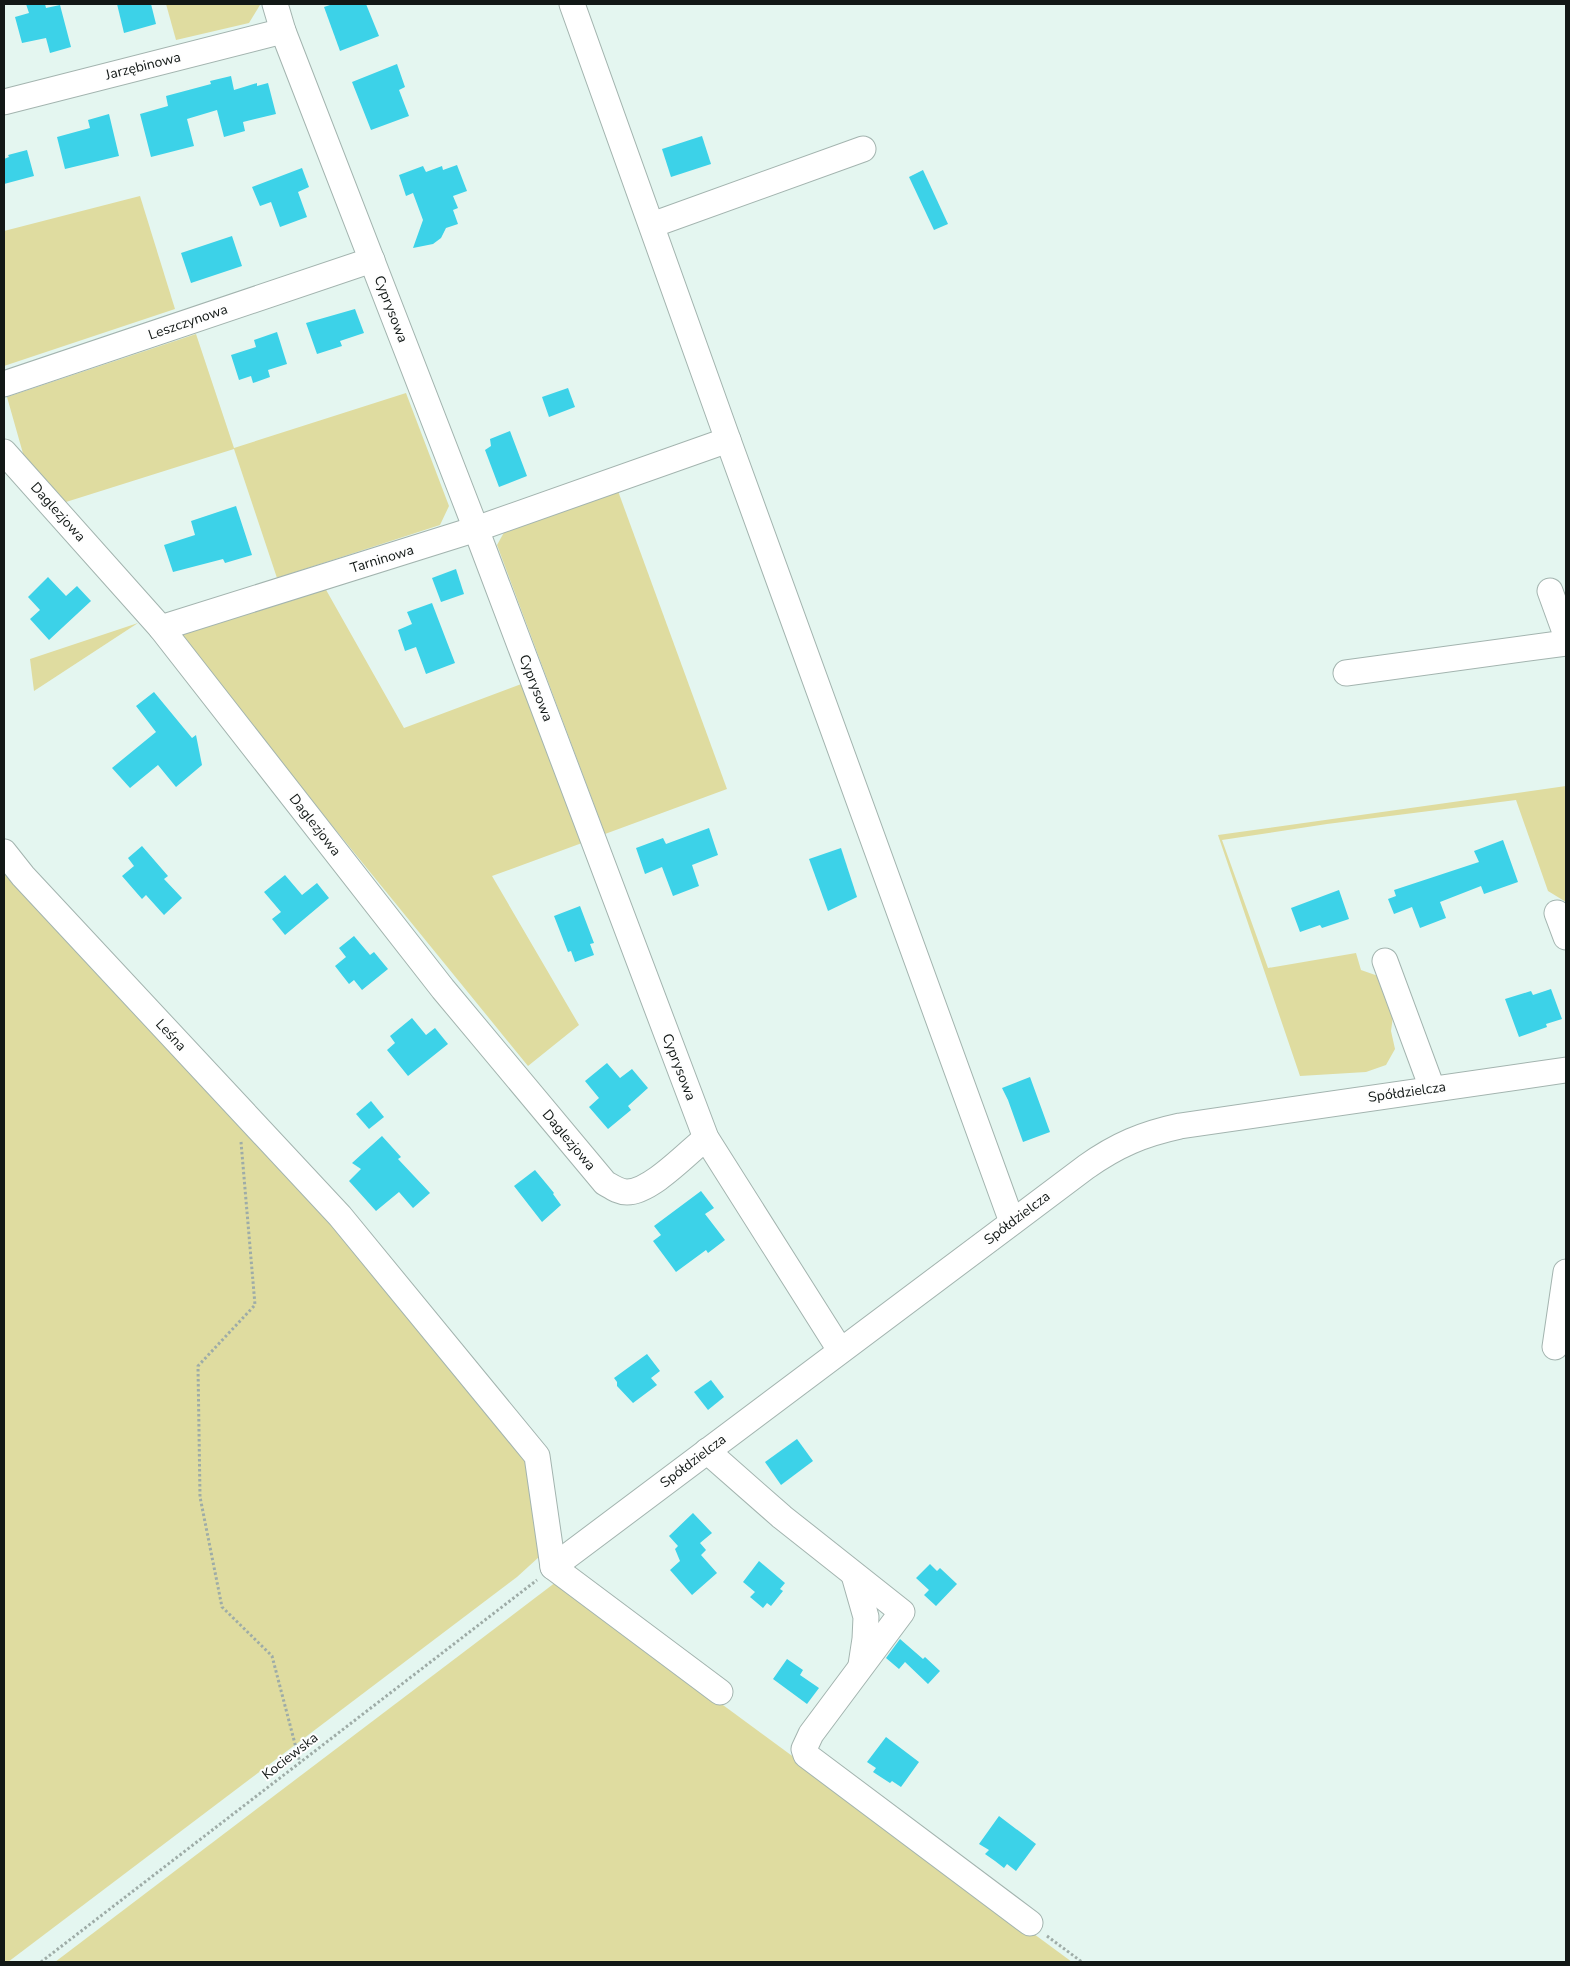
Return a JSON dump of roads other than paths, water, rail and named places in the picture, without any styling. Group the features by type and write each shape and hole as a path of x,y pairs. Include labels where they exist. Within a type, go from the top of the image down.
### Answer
{"street":[{"name":"Cyprysowa","path":"276,4 283,31 476,529 706,1138 840,1350"},
{"path":"572,4 1012,1222"},
{"name":"Jarzębinowa","path":"4,102 283,31"},
{"path":"652,225 863,149"},
{"name":"Leszczynowa","path":"4,384 372,260"},
{"name":"Tarninowa","path":"161,628 476,529 728,440"},
{"name":"Daglezjowa","path":"4,452 161,628 443,989 605,1183 618,1190 627,1192 643,1187 659,1177 706,1138"},
{"path":"1550,591 1566,634"},
{"path":"1346,673 1566,644"},
{"name":"Leśna","path":"4,852 23,876 340,1216 537,1456 553,1568"},
{"path":"1557,913 1566,937"},
{"path":"1385,962 1432,1088"},
{"name":"Spółdzielcza","path":"553,1568 840,1350 1108,1151 1139,1136 1180,1126 1566,1070"},
{"path":"1555,1346 1566,1272"},
{"path":"707,1451 782,1517 902,1612 811,1734 804,1749 806,1754 1030,1923"},
{"path":"553,1568 720,1692"},
{"path":"854,1575 866,1617 865,1640 860,1670"}]}
